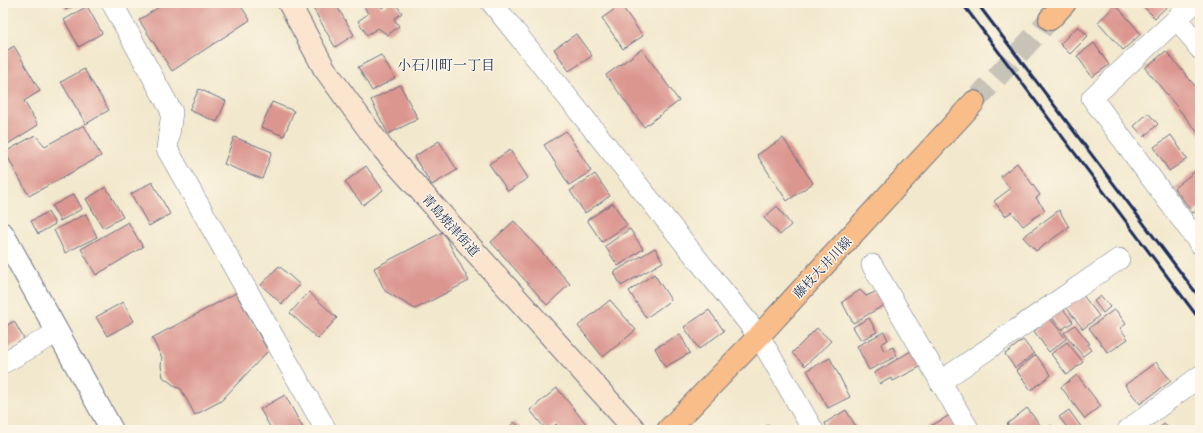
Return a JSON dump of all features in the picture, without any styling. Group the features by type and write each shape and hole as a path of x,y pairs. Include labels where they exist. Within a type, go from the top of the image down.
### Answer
{"main road":[{"name":"青島焼津街道","path":"289,3 324,68 382,148 635,430"},
{"path":"1050,19 1065,3"},
{"name":"藤枝大井川線","path":"668,430 759,336 974,102"}],"street":[{"path":"112,3 172,112 167,149 326,430"},
{"path":"492,3 759,336 813,430"},
{"path":"1194,3 1092,98 1200,244"},
{"path":"1178,18 1200,49"},
{"path":"3,234 112,430"},
{"path":"940,382 1119,259"},
{"path":"872,265 969,430"},
{"path":"3,363 58,332"},
{"path":"1128,430 1200,376"}],"building":[{"path":"62,3 79,3 66,10"},
{"path":"165,3 239,3 250,20 172,71 139,20"},
{"path":"321,3 335,3 354,35 335,47 313,8"},
{"path":"368,3 378,3 382,8 389,3 395,3 402,13 394,19 399,26 388,35 378,28 367,35 358,21 368,14 364,6"},
{"path":"1140,3 1171,3 1155,18"},
{"path":"621,5 643,36 623,49 602,18"},
{"path":"1116,5 1141,34 1123,50 1098,22"},
{"path":"87,6 102,33 79,47 64,20"},
{"path":"1078,26 1088,36 1070,54 1060,44"},
{"path":"576,34 592,56 569,71 554,49"},
{"path":"1094,43 1109,65 1092,77 1077,56"},
{"path":"14,46 40,91 24,101 38,125 3,147 3,53"},
{"path":"642,49 679,101 644,127 606,75"},
{"path":"1166,51 1200,92 1200,135 1145,68"},
{"path":"381,55 395,78 372,91 358,67"},
{"path":"84,69 109,110 86,124 61,82"},
{"path":"400,85 418,119 388,134 371,100"},
{"path":"199,89 226,101 217,122 189,110"},
{"path":"272,102 294,111 284,136 261,127"},
{"path":"1148,113 1158,124 1144,137 1134,126"},
{"path":"84,125 101,156 29,196 5,152 35,135 45,146"},
{"path":"566,131 591,171 569,185 544,145"},
{"path":"1171,135 1187,159 1169,171 1154,147"},
{"path":"234,137 272,152 262,179 224,164"},
{"path":"783,138 813,183 787,201 757,155"},
{"path":"439,141 457,170 432,185 414,157"},
{"path":"510,150 528,178 508,191 489,164"},
{"path":"1017,163 1040,195 1036,198 1045,210 1023,226 1012,212 1005,216 994,201 1010,189 1001,176"},
{"path":"366,166 383,190 363,205 345,182"},
{"path":"1198,169 1200,172 1200,208 1193,213 1174,188"},
{"path":"595,174 610,196 585,213 570,191"},
{"path":"152,182 170,214 149,226 131,194"},
{"path":"106,187 123,217 103,228 86,199"},
{"path":"74,194 82,209 60,221 52,206"},
{"path":"613,203 627,225 602,242 587,220"},
{"path":"777,206 791,225 780,235 764,218"},
{"path":"1059,210 1069,227 1036,251 1023,237"},
{"path":"48,212 55,224 38,234 31,221"},
{"path":"86,214 97,237 65,253 54,230"},
{"path":"514,221 570,284 547,305 491,242"},
{"path":"128,222 143,247 96,275 81,249"},
{"path":"630,229 643,249 618,266 605,246"},
{"path":"443,232 469,281 415,309 385,291 374,268"},
{"path":"655,248 663,262 621,286 614,272"},
{"path":"279,266 300,285 282,304 261,285"},
{"path":"654,274 671,300 646,318 629,291"},
{"path":"860,290 866,296 880,290 888,303 853,323 842,302"},
{"path":"309,292 337,318 318,339 290,313"},
{"path":"236,293 268,351 221,401 195,415 181,389 163,377 161,366 162,358 152,338"},
{"path":"1082,294 1099,316 1083,329 1066,307"},
{"path":"1101,296 1110,307 1103,313 1094,301"},
{"path":"610,300 636,330 603,357 578,326"},
{"path":"123,302 134,321 107,336 96,317"},
{"path":"1063,309 1073,322 1061,330 1052,317"},
{"path":"1115,309 1126,324 1120,328 1128,339 1108,353 1089,328"},
{"path":"709,310 724,331 699,349 684,327"},
{"path":"869,318 877,332 861,340 853,327"},
{"path":"1050,318 1066,339 1049,352 1034,331"},
{"path":"3,320 6,326 14,321 24,339 3,351"},
{"path":"1075,325 1090,344 1087,345 1091,350 1083,356 1064,333"},
{"path":"817,328 831,341 805,366 792,353"},
{"path":"884,332 888,340 881,344 884,351 893,347 897,356 869,370 857,346"},
{"path":"680,334 690,353 665,367 655,348"},
{"path":"1023,340 1034,354 1015,368 1005,354"},
{"path":"1067,342 1083,362 1067,375 1051,354"},
{"path":"911,351 920,367 893,381 891,378 880,384 874,373"},
{"path":"1036,355 1051,375 1031,390 1016,370"},
{"path":"830,358 850,397 828,408 807,370"},
{"path":"1156,362 1171,381 1140,404 1125,385"},
{"path":"1077,375 1101,406 1085,419 1061,387"},
{"path":"557,388 591,430 561,430 556,424 549,430 546,430 530,410"},
{"path":"285,395 304,430 272,430 260,409"},
{"path":"1027,408 1040,425 1034,430 1011,430 1007,424"},
{"path":"846,410 858,430 828,430 825,423"},
{"path":"1069,410 1082,428 1079,430 1069,430 1059,417"},
{"path":"950,415 955,426 950,430 924,430"},
{"path":"514,422 523,430 507,430"},
{"path":"1164,424 1171,430 1157,430"},
{"path":"768,425 771,430 759,430"},
{"path":"1051,425 1055,430 1044,430"}],"tunnel":[{"path":"974,102 1050,19"}],"railway":[{"path":"962,3 1200,320"},
{"path":"977,3 1200,298"}],"district":[{"name":"小石川町一丁目","path":"446,65"}]}
